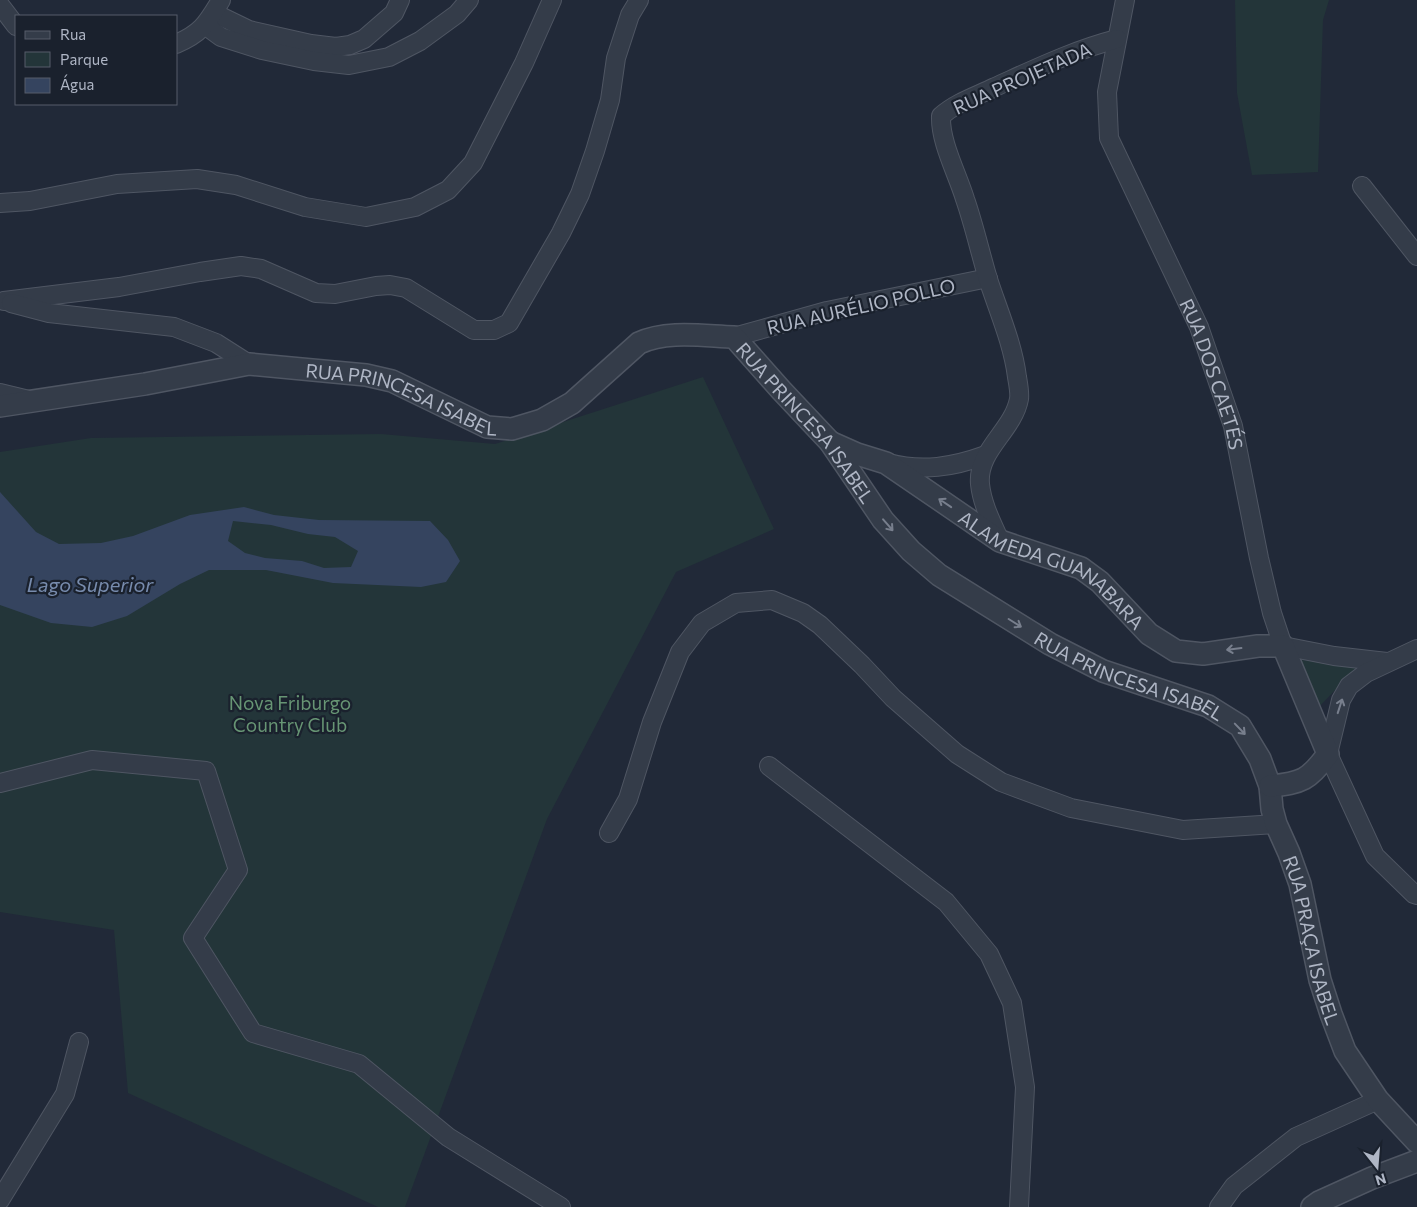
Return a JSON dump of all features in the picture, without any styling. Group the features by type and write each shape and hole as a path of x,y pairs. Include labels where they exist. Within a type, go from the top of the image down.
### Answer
{"street":[{"path":"214,13 248,30 336,48 364,39 394,13 400,0"},
{"path":"214,13 221,37 262,50 314,61 349,65 389,57 420,41 458,14 469,0"},
{"path":"0,203 30,201 117,184 197,179 236,186 305,207 366,217 415,207 448,190 473,163 524,63 552,0"},
{"path":"2,300 119,288 241,266 261,269 316,293 335,294 390,285 406,288 474,330 494,330 509,323 561,233 580,194 610,100 616,58 630,15 639,0"},
{"name":"RUA DOS CAETÉS","path":"1125,0 1107,92 1109,138 1202,336 1233,426 1272,613 1283,646 1328,754"},
{"path":"0,5 15,25"},
{"path":"178,43 186,40 214,13"},
{"name":"RUA PROJETADA","path":"988,278 966,199 940,128 941,116 951,107 1085,48 1117,39"},
{"path":"1362,186 1417,256"},
{"path":"988,278 1004,325 1017,375 1019,399 1010,420 986,455 981,470 982,498 1000,541"},
{"name":"RUA AURÉLIO POLLO","path":"734,337 827,311 988,278"},
{"path":"2,300 49,313 174,327 216,343 250,364"},
{"name":"RUA PRINCESA ISABEL","path":"0,406 145,384 250,364 366,375 383,379 417,392 487,427 512,429 542,420 572,403 639,343 650,338 662,336 734,337 830,442 883,520 911,551 939,575 1058,649 1103,671 1208,706 1240,726 1260,759 1270,786"},
{"path":"0,393 32,400"},
{"name":"ALAMEDA GUANABARA","path":"830,442 857,454 886,463 1000,541 1081,568 1100,582 1149,634 1176,652 1203,654 1258,646 1283,646"},
{"path":"886,463 907,468 926,468 958,464 986,455"},
{"path":"609,833 628,799 652,722 680,652 702,623 736,603 772,600 803,613 820,626 862,665 893,698 956,754 1001,782 1070,808 1183,830 1276,824"},
{"path":"1283,646 1334,656 1387,662"},
{"path":"1270,786 1289,784 1315,772 1328,754 1342,700 1349,686 1366,673 1417,649"},
{"path":"1328,754 1374,856 1417,895"},
{"path":"0,783 92,760 206,771 238,870 193,938 253,1033 359,1064 448,1136 561,1207"},
{"path":"769,766 946,902 989,954 1012,1003 1024,1087 1019,1207"},
{"name":"RUA PRAÇA ISABEL","path":"1270,786 1272,809 1276,824 1300,884 1320,980 1346,1051 1378,1100 1416,1140"},
{"path":"0,1200 64,1094 79,1042"},
{"path":"1219,1207 1234,1186 1296,1137 1378,1100"},
{"path":"1312,1207 1372,1178 1417,1161"}],"green space":[{"path":"1235,0 1329,0 1323,20 1318,172 1252,175 1237,93"},
{"name":"Nova Friburgo Country Club","path":"703,377 774,529 676,572 547,819 405,1207 378,1207 128,1093 114,930 0,912 0,452 91,438 381,434 495,444"},
{"path":"1299,660 1361,663 1316,710"}],"water":[{"name":"Lago Superior","path":"0,492 36,532 59,544 101,543 133,536 190,515 244,507 274,515 319,520 430,521 448,540 460,561 446,582 421,587 333,583 266,570 209,570 180,584 127,616 92,627 51,623 0,605","holes":["233,521 271,525 308,534 335,537 358,551 351,567 324,568 302,561 265,558 245,553 228,541"]}]}
